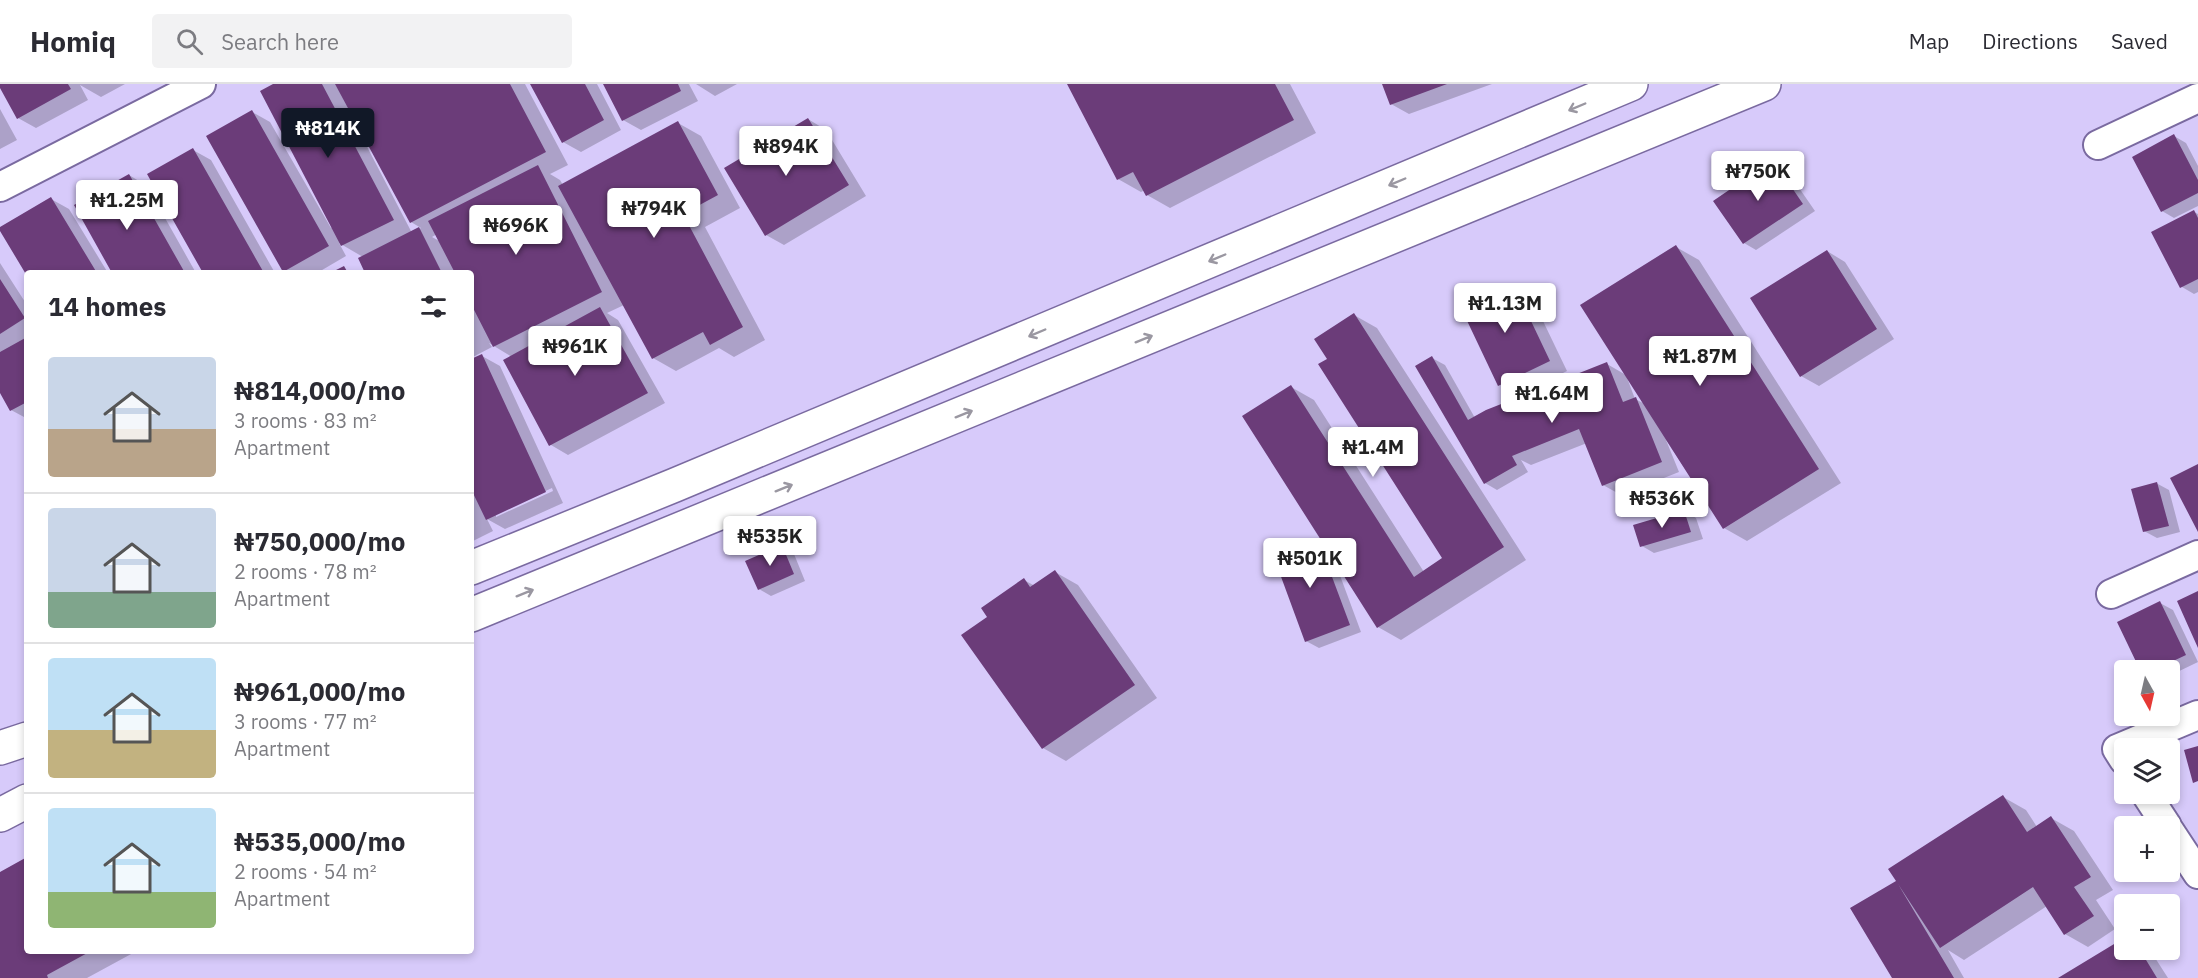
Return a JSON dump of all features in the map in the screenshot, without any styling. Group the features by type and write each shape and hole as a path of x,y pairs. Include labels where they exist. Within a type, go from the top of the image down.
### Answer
{"main road":[{"path":"474,614 1764,84"},
{"path":"474,567 686,481 1619,89 1635,137"},
{"path":"0,748 24,740"},
{"path":"0,815 24,803"}],"street":[{"path":"0,187 201,84"},
{"path":"2098,145 2198,98"},
{"path":"2111,594 2198,555"},
{"path":"2143,738 2198,715"},
{"path":"2180,846 2198,874"}],"building":[{"path":"0,84 68,84 71,89 17,119"},
{"path":"273,84 322,84 394,220 341,246 260,91"},
{"path":"335,84 510,84 546,152 410,223"},
{"path":"530,84 585,84 604,120 562,143"},
{"path":"603,84 678,84 681,91 622,121"},
{"path":"1067,84 1275,84 1294,120 1146,196 1133,172 1117,180"},
{"path":"1382,84 1447,84 1390,105"},
{"path":"252,110 329,246 287,270 282,270 206,136"},
{"path":"808,118 849,185 765,236 724,168"},
{"path":"678,121 718,195 683,214 743,327 710,345 703,332 652,359 558,186"},
{"path":"2174,134 2198,180 2198,193 2161,212 2132,157"},
{"path":"193,148 262,270 201,270 147,174"},
{"path":"1773,160 1803,204 1743,244 1713,201"},
{"path":"538,165 602,292 493,347 474,310 474,270 453,270 428,221"},
{"path":"129,174 183,270 110,270 74,205"},
{"path":"51,197 95,270 24,271 0,231 0,227"},
{"path":"2194,210 2198,218 2198,279 2180,288 2151,232"},
{"path":"419,227 440,270 364,270 358,258"},
{"path":"1676,245 1819,469 1723,529 1580,305"},
{"path":"1827,250 1877,329 1800,377 1750,298"},
{"path":"0,279 24,319 0,334"},
{"path":"1513,283 1550,361 1498,386 1461,308"},
{"path":"600,307 648,393 549,446 503,360"},
{"path":"1354,313 1504,547 1377,628 1242,416 1291,385 1414,577 1442,558 1318,364 1327,359 1314,339"},
{"path":"24,339 24,404 10,411 0,393 0,352"},
{"path":"482,354 546,492 486,520 474,495 474,358"},
{"path":"1432,356 1468,420 1486,410 1607,362 1623,402 1636,397 1662,462 1602,486 1579,429 1512,456 1517,465 1484,484 1415,366"},
{"path":"2198,464 2198,532 2170,478"},
{"path":"2157,482 2169,526 2143,532 2131,489"},
{"path":"1684,510 1691,532 1640,547 1633,525"},
{"path":"1286,538 1291,553 1319,542 1350,625 1305,642 1269,544"},
{"path":"782,545 794,574 758,590 745,561"},
{"path":"1055,570 1135,685 1042,749 961,635 987,617 981,608 1024,578 1030,587"},
{"path":"2198,591 2198,648 2177,601"},
{"path":"2160,601 2186,655 2175,660 2135,660 2117,622"},
{"path":"2198,746 2198,781 2193,783 2184,750"},
{"path":"2003,795 2027,832 2051,816 2091,877 2074,887 2094,916 2064,935 2033,887 1940,948 1898,884 1954,978 1892,978 1850,908 1896,881 1888,869"},
{"path":"24,859 24,954 86,954 47,975 48,978 0,978 0,872"},
{"path":"2114,944 2114,960 2146,960 2157,978 2058,978"}]}
